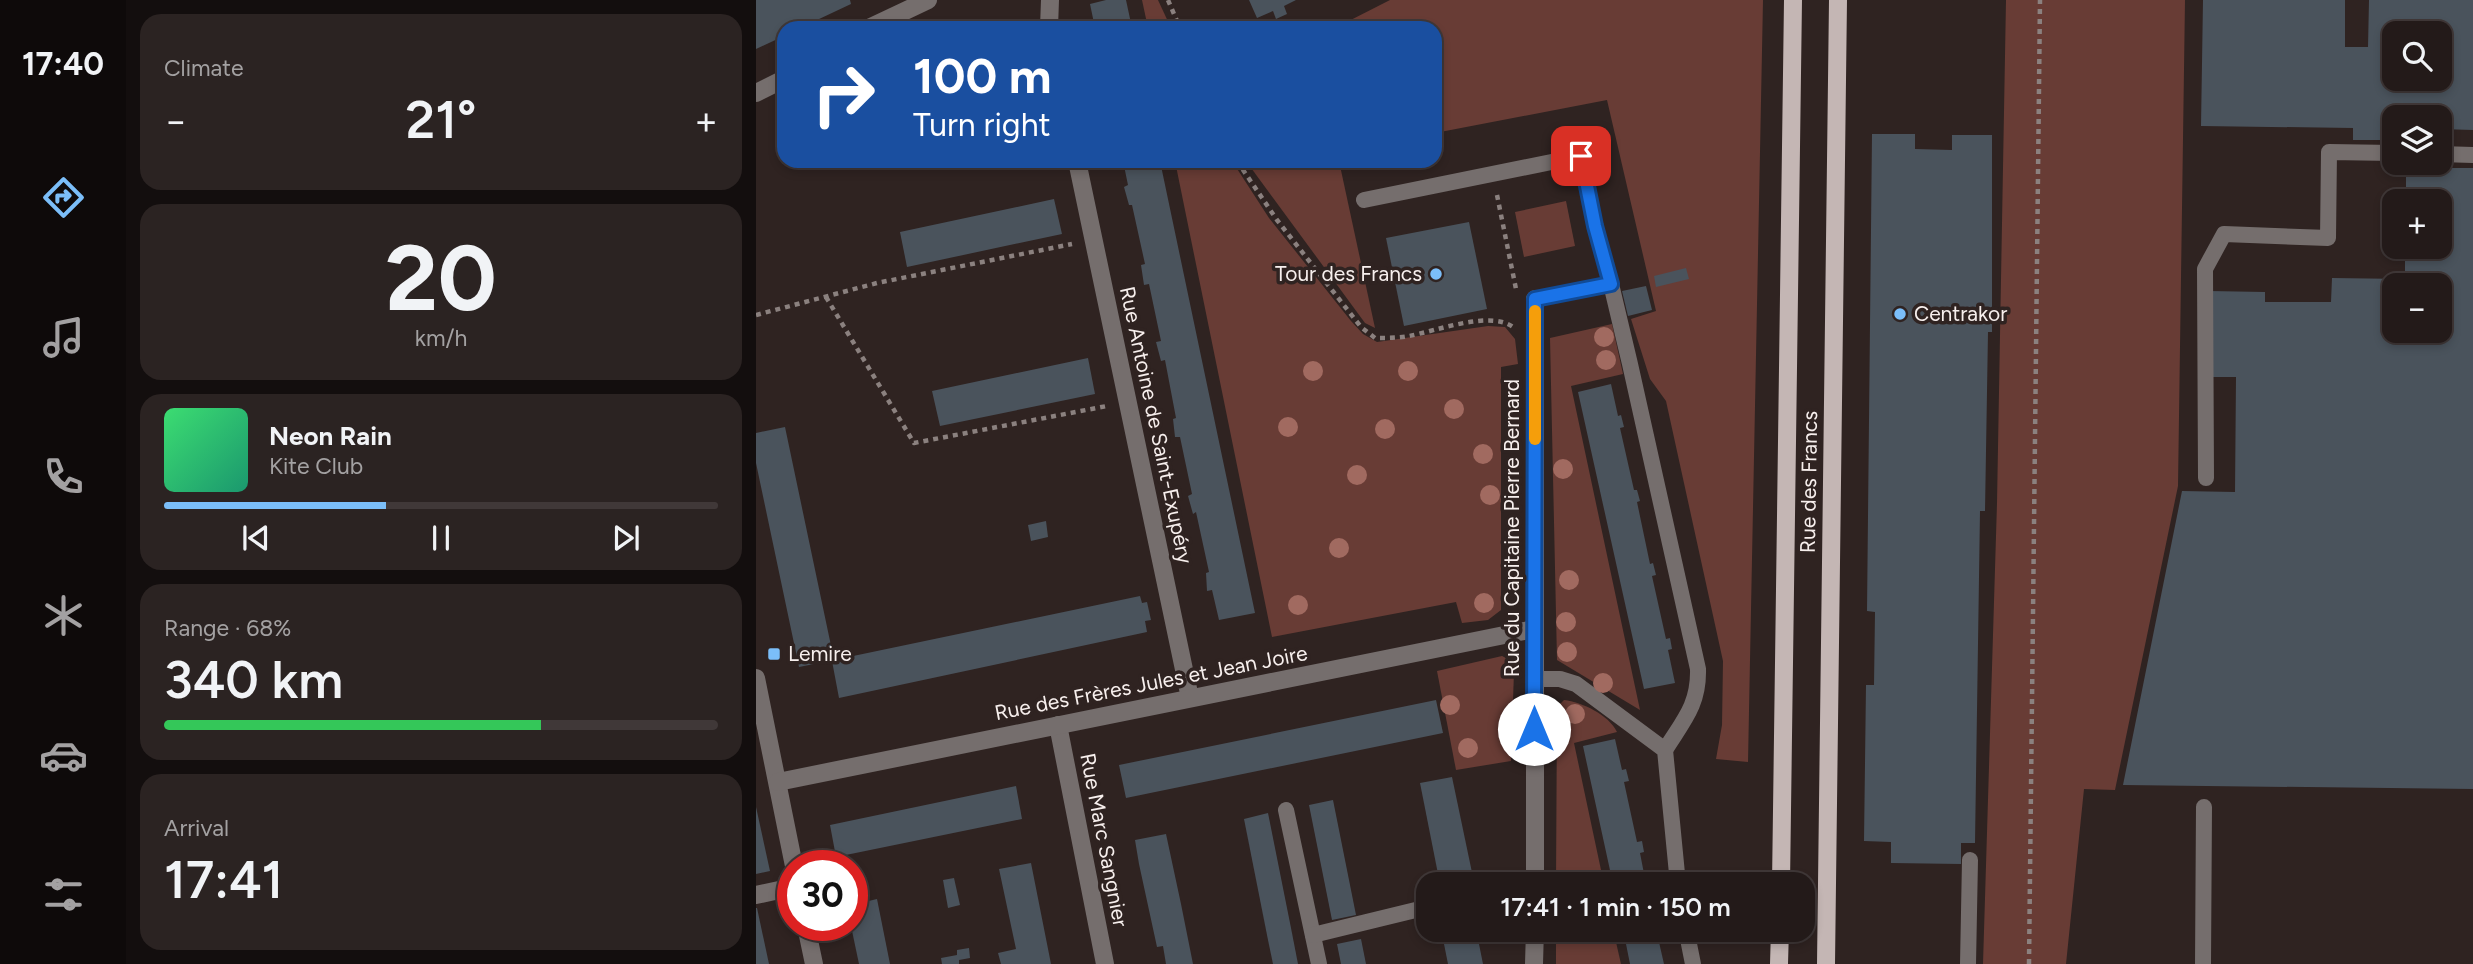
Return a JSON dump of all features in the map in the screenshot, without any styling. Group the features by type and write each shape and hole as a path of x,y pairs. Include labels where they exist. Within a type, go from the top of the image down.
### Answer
{"main road":[{"name":"Rue des Francs","path":"1781,872 1793,0"},
{"name":"Rue des Francs","path":"1826,964 1838,0"},
{"path":"1779,964 1780,942"}],"street":[{"path":"884,21 928,0"},
{"path":"1049,21 1050,0"},
{"path":"756,93 777,82"},
{"name":"Rue Antoine de Saint-Exupéry","path":"1079,168 1190,698"},
{"name":"Rue du Capitaine Pierre Bernard","path":"1527,300 1535,333 1531,872"},
{"name":"Rue des Frères Jules et Jean Joire","path":"778,782 1534,629"},
{"path":"756,677 791,850"},
{"name":"Rue Marc Sangnier","path":"1058,724 1105,964"},
{"path":"756,895 777,890"},
{"path":"809,941 814,964"},
{"path":"1534,964 1535,942"}],"lane":[{"path":"2206,478 2205,269 2224,234 2328,238 2329,152 2382,153"},
{"path":"2452,154 2473,155"},
{"path":"1364,200 1581,156 1698,669 1695,701 1665,750 1677,872"},
{"path":"1527,300 1611,284"},
{"path":"1534,679 1560,679 1576,684 1665,750"},
{"path":"2203,964 2204,807"},
{"path":"1286,810 1320,964"},
{"path":"1968,964 1969,860"},
{"path":"1313,935 1416,910"},
{"path":"1689,942 1693,964"}],"path":[{"path":"1168,0 1177,21"},
{"path":"2029,964 2040,0"},
{"path":"1242,168 1277,220 1361,327 1376,338 1408,336 1486,320 1508,322 1522,333 1535,333"},
{"path":"1493,174 1527,300"},
{"path":"756,315 877,283 1094,239"},
{"path":"826,297 914,443 1129,402"}],"shaded area":[{"path":"1142,0 1158,0 1168,21 1146,21"},
{"path":"1390,0 1763,0 1748,762 1716,759 1722,725 1723,661 1666,401 1650,379 1631,319 1656,311 1607,100 1442,132 1442,21 1349,21"},
{"path":"2006,0 2185,0 2178,486 2115,790 2084,789 2066,964 1983,964 1997,503"},
{"path":"1176,168 1237,168 1269,218 1351,321 1363,334 1377,342 1488,326 1505,327 1515,339 1518,364 1501,367 1501,610 1488,620 1462,623 1456,602 1272,637"},
{"path":"1251,168 1341,168 1375,328 1365,323"},
{"path":"1566,201 1575,246 1524,257 1515,212"},
{"path":"1612,324 1623,374 1571,386 1640,710 1557,660 1550,338"},
{"path":"1502,656 1508,659 1514,671 1511,761 1456,770 1437,671"},
{"path":"1564,700 1579,703 1608,720 1617,732 1574,743 1601,872 1556,872 1557,707"},
{"path":"1556,942 1616,942 1621,964 1556,964"}],"building":[{"path":"756,0 850,0 851,4 815,21 777,21 777,39 756,49"},
{"path":"1106,0 1126,0 1130,21 1094,21 1090,4"},
{"path":"1249,0 1296,0 1284,6 1287,14 1276,19 1273,11 1257,18"},
{"path":"2203,0 2345,0 2345,47 2368,47 2369,0 2473,0 2473,130 2452,129 2452,105 2382,105 2382,140 2353,140 2353,128 2201,126"},
{"path":"1872,134 1915,134 1915,149 1952,150 1952,135 1992,135 1992,332 1988,332 1985,511 1980,511 1975,843 1961,843 1961,864 1891,863 1891,842 1864,841 1866,685 1874,685 1875,612 1867,611"},
{"path":"1124,168 1161,168 1255,613 1219,620 1212,590 1207,591 1206,573 1209,572 1196,512 1193,514 1188,496 1192,494 1180,437 1175,437 1173,419 1176,418 1165,360 1161,361 1156,342 1161,341 1149,284 1144,285 1141,265 1145,264 1132,205 1129,205 1124,187 1128,185"},
{"path":"2452,168 2473,168 2473,789 2123,785 2182,491 2235,492 2236,377 2209,377 2209,291 2265,292 2265,302 2331,302 2332,278 2382,279 2382,343 2452,343 2452,273 2405,273 2405,259 2452,259 2452,189 2406,189 2406,175 2452,175"},
{"path":"1054,199 1062,234 907,267 900,232"},
{"name":"Tour des Francs","path":"1469,222 1487,309 1404,326 1386,238"},
{"path":"1686,268 1689,279 1656,287 1654,276"},
{"path":"1646,286 1652,310 1628,316 1622,291"},
{"path":"1088,358 1095,394 940,426 932,391"},
{"path":"1611,384 1618,416 1621,415 1624,427 1620,428 1634,490 1637,490 1640,501 1637,502 1650,564 1653,563 1656,575 1652,576 1666,639 1670,638 1672,649 1668,650 1675,683 1644,689 1578,392"},
{"path":"785,427 834,660 799,667 756,463 756,433"},
{"path":"1046,521 1048,537 1031,541 1028,525"},
{"path":"1140,596 1142,603 1147,602 1151,620 1145,621 1147,632 839,698 832,661"},
{"path":"1436,700 1443,733 1126,798 1119,765"},
{"path":"1615,739 1622,770 1626,769 1629,781 1624,782 1637,842 1642,841 1644,852 1640,853 1644,872 1610,872 1583,746"},
{"path":"1452,777 1472,872 1438,872 1420,783"},
{"path":"1016,786 1022,819 868,850 835,850 830,825"},
{"path":"1333,800 1356,915 1332,920 1309,805"},
{"path":"756,807 770,871 756,874"},
{"path":"1268,813 1298,964 1273,964 1268,940 1244,819"},
{"path":"1166,834 1193,964 1166,964 1163,946 1157,947 1139,864 1135,840"},
{"path":"1031,863 1051,964 1001,964 998,953 1016,949 999,869"},
{"path":"954,878 960,905 948,908 943,880"},
{"path":"877,899 890,964 859,964 854,941 868,941 868,901"},
{"path":"757,908 769,964 756,964"},
{"path":"1361,939 1366,964 1341,964 1337,944"},
{"path":"1444,942 1479,942 1483,964 1448,964"},
{"path":"1626,942 1659,942 1664,964 1630,964"},
{"path":"969,948 970,958 959,960 959,964 942,964 941,958 957,955 957,950"}],"slow traffic":[{"path":"1535,311 1535,439"}],"place":[{"name":"Tour des Francs","path":"1436,274"},
{"name":"Centrakor","path":"1900,314"},
{"name":"Lemire","path":"774,654"}],"route":[{"path":"1534,729 1535,299 1611,284 1595,226 1581,156"}]}
